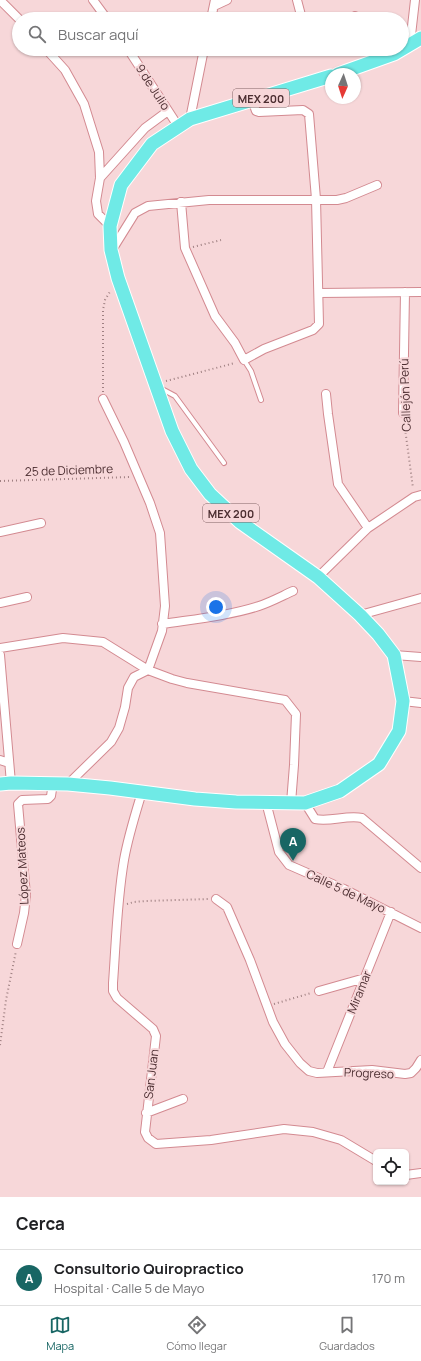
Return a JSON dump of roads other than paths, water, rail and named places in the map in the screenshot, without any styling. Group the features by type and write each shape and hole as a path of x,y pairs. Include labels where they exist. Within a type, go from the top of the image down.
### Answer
{"highway":[{"path":"356,68 389,56"},
{"name":"MEX 200","path":"5,783 68,784 216,800 305,803 340,791 379,764 399,731 403,701 394,655 378,634 360,615 318,577 240,522 210,494 191,469 175,437 155,384 118,278 111,250 110,226 122,185 152,144 190,119 325,78"}],"street":[{"path":"0,0 12,12"},
{"path":"93,0 102,12"},
{"path":"215,3 227,0"},
{"path":"297,0 300,12"},
{"path":"415,0 416,41"},
{"path":"52,56 65,70 84,104 99,152 100,178 96,201 98,214 110,226"},
{"name":"9 de Julio","path":"133,56 178,126"},
{"path":"190,119 203,56"},
{"path":"372,56 374,62"},
{"path":"181,202 186,248 215,316 224,330 235,342 244,360 264,349 314,330 319,324 316,199 309,114 303,110 259,112 256,111 252,100"},
{"path":"100,178 145,128 168,111"},
{"path":"111,250 135,213 148,206 209,200 337,200 377,186"},
{"name":"Callejón Perú","path":"403,413 405,292"},
{"path":"318,293 421,292"},
{"path":"326,394 338,484 368,528"},
{"path":"68,784 111,742 119,728 125,707 128,688 134,677 148,670 162,631 165,606 160,533 139,477 103,399"},
{"path":"318,577 368,528 418,496"},
{"path":"0,532 41,523"},
{"path":"162,624 209,617 242,610 260,605 293,591"},
{"path":"0,603 27,597"},
{"path":"360,615 421,598"},
{"path":"0,648 63,638 103,642 148,670 172,679 284,700 296,714 291,803"},
{"path":"0,655 9,763 5,783"},
{"path":"394,655 421,657"},
{"path":"403,701 421,703"},
{"path":"0,760 9,763"},
{"name":"López Mateos","path":"17,944 24,913 26,895 18,804 22,800 48,799 51,796 53,783"},
{"name":"San Juan","path":"142,792 124,859 118,907 113,991 117,998 153,1029 156,1036 146,1113 145,1132 148,1138 156,1144 211,1140 284,1129 313,1132 341,1140 373,1158"},
{"name":"Calle 5 de Mayo","path":"266,802 278,852 289,865 344,889 421,928"},
{"path":"305,803 315,819 322,820 353,816 362,818 421,868"},
{"name":"Progreso","path":"216,899 227,907 250,960 276,1028 285,1044 300,1063 309,1071 317,1073 372,1070 405,1074 411,1073 421,1060"},
{"name":"Miramar","path":"328,1072 391,912"},
{"path":"319,991 365,978"},
{"path":"146,1113 183,1099"},
{"path":"409,1175 421,1173"}],"lane":[{"path":"244,360 251,371 261,400"},
{"path":"155,384 175,396 224,463"}],"place":[{"name":"Consultorio Quiropractico","path":"293,861"}]}
